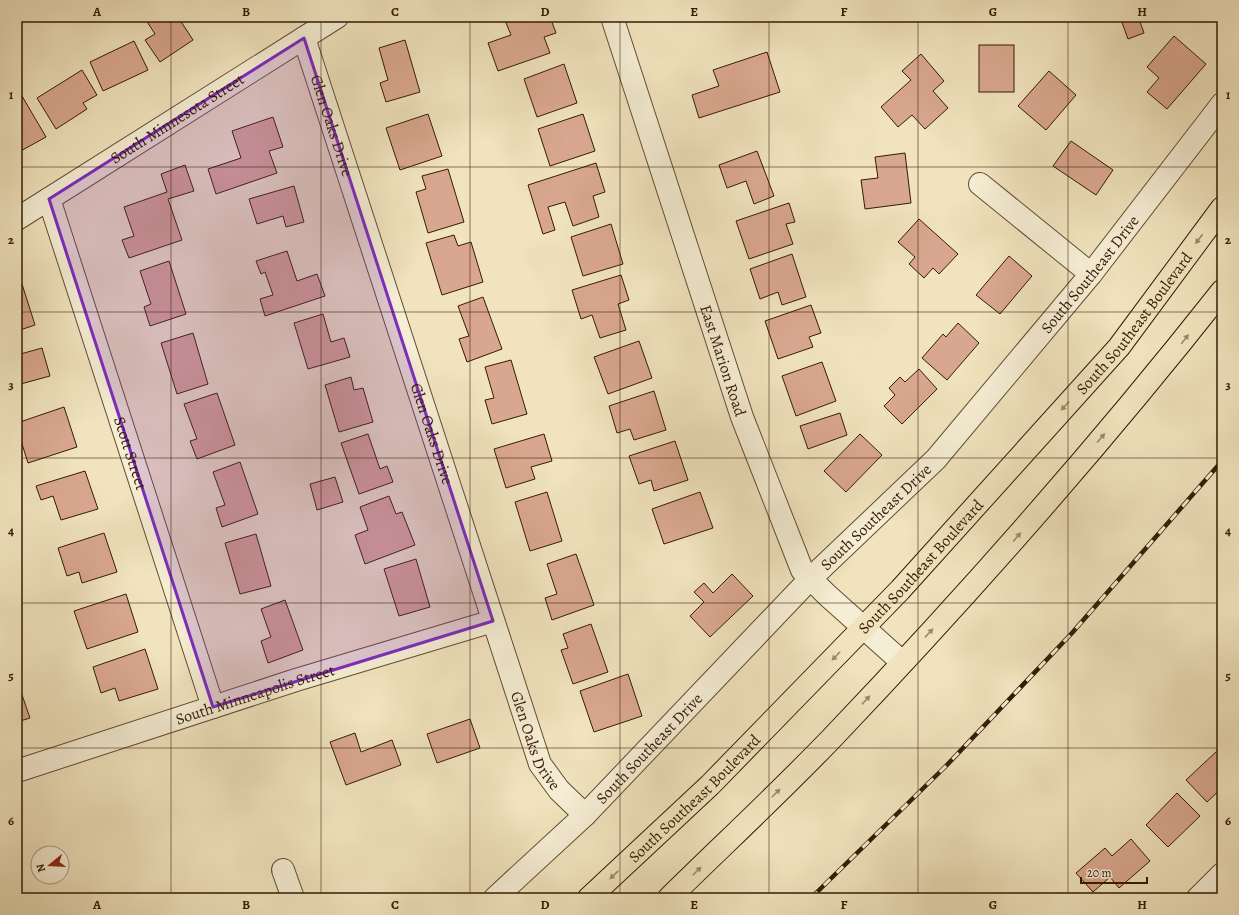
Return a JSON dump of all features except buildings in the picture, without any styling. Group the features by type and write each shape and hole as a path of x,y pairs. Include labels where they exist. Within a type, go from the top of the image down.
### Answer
{"main road":[{"name":"South Southeast Boulevard","path":"589,898 710,785 900,590 1119,347 1222,208"},
{"path":"669,898 830,740 1005,551 1176,350 1222,291"}],"street":[{"name":"South Minnesota Street","path":"17,219 337,17"},
{"name":"East Marion Road","path":"612,17 742,417 802,570 863,628 902,662"},
{"name":"Glen Oaks Drive","path":"304,38 540,764 559,790 585,815"},
{"name":"South Southeast Drive","path":"495,898 585,815 810,579 936,459 1091,274 1222,104"},
{"path":"980,184 1091,274"},
{"name":"Scott Street","path":"49,199 213,707"},
{"name":"South Minneapolis Street","path":"17,771 296,680 493,621"},
{"path":"283,870 294,898"},
{"path":"1198,898 1222,874"}],"highlighted area":[{"path":"304,38 493,621 213,707 49,199"}],"railway":[{"path":"811,898 946,766 1072,633 1222,461"}]}
